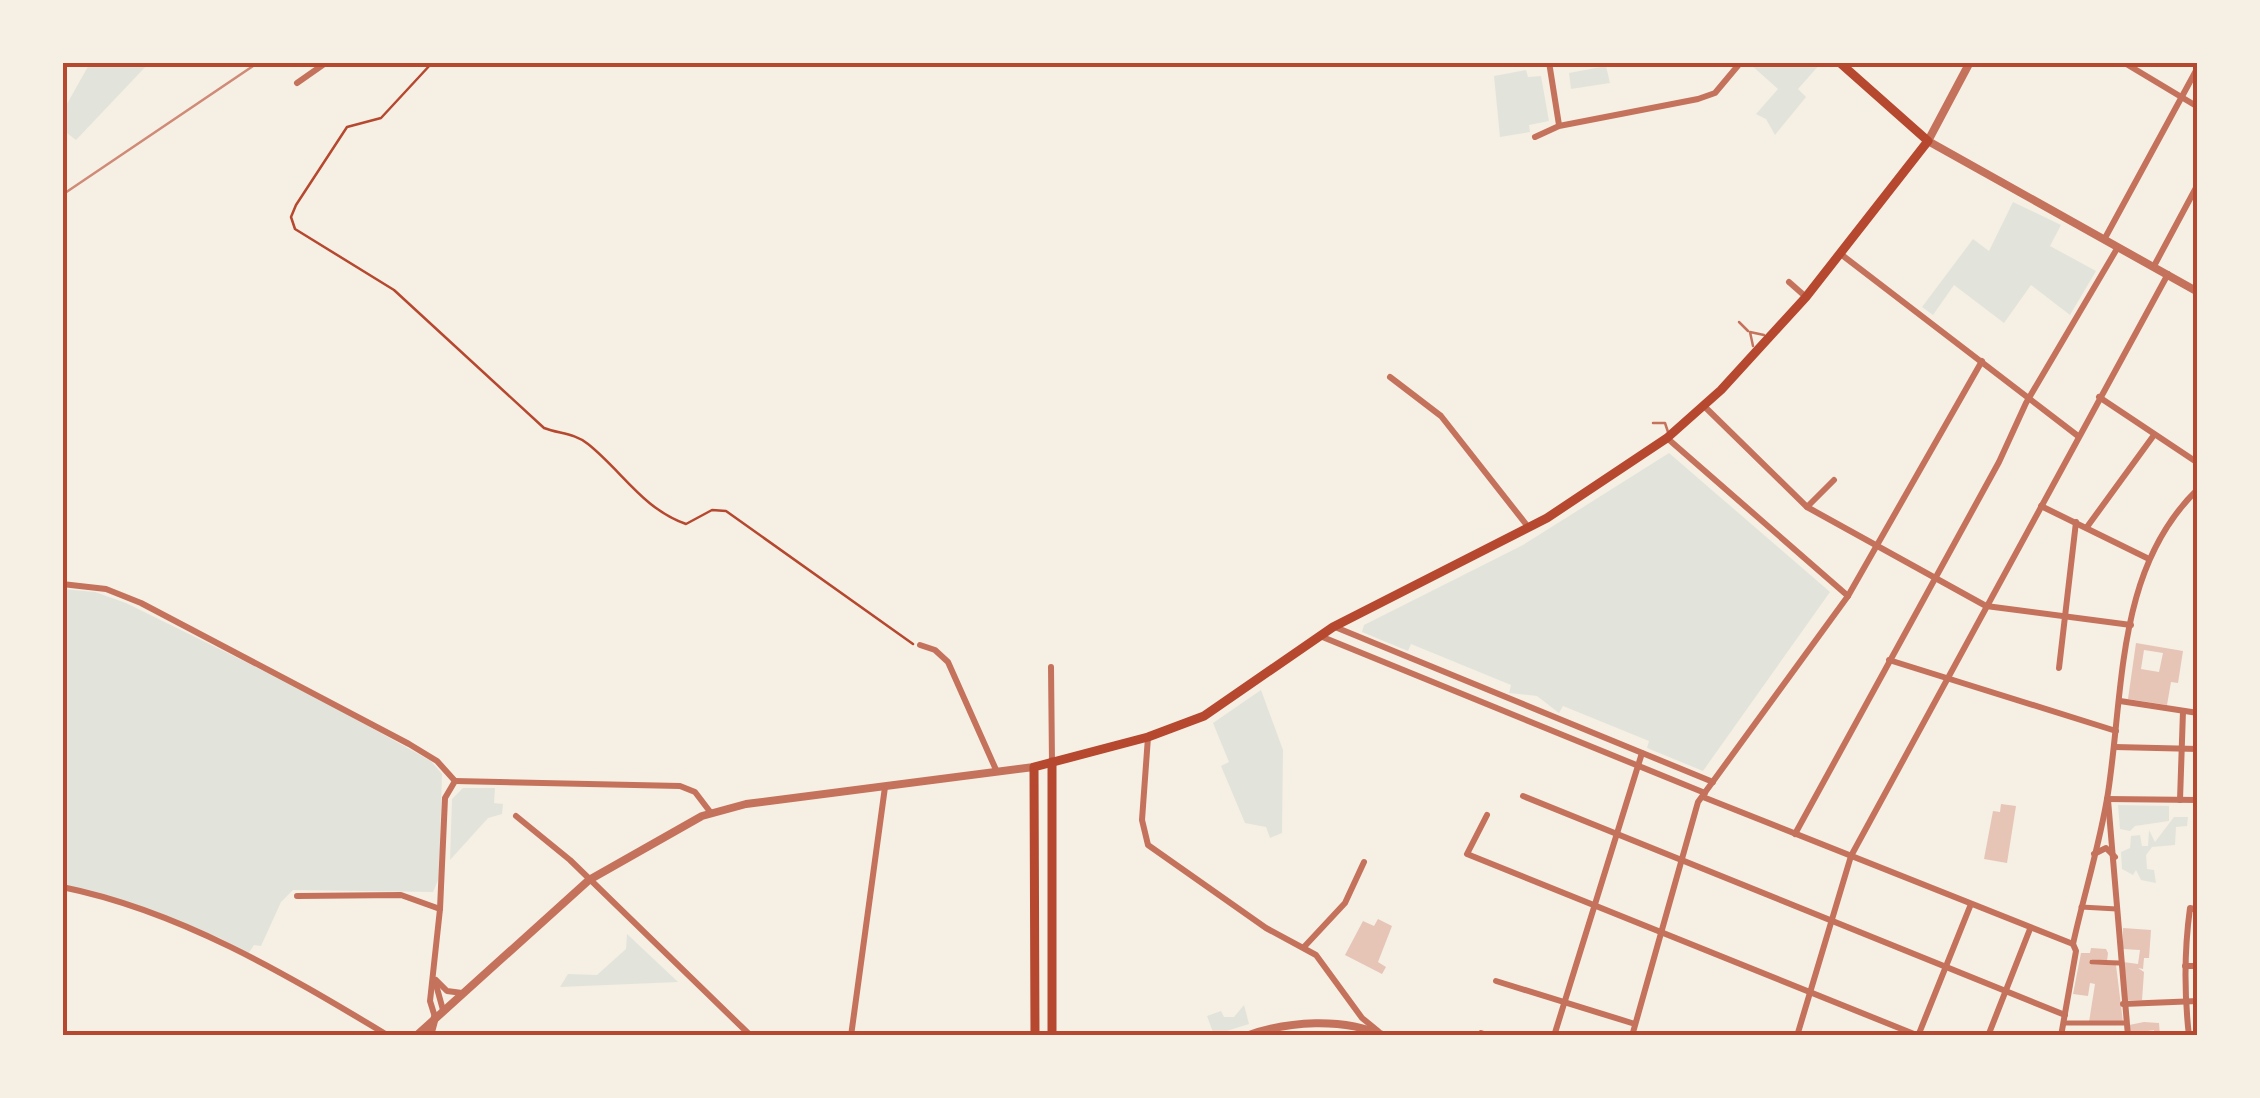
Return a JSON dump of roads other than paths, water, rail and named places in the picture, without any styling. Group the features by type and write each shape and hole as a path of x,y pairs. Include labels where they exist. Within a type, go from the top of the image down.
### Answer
{"main road":[{"path":"1035,1036 1034,767 1148,737 1204,716 1333,627 1529,528 1668,438 1704,407 1842,255 1928,141 1838,62"},
{"path":"1052,762 1052,1036"}],"street":[{"path":"297,83 327,62"},
{"path":"1549,62 1559,126"},
{"path":"1535,137 1559,126 1715,92 1741,62"},
{"path":"1970,62 1928,141 2198,292"},
{"path":"2123,62 2198,107"},
{"path":"2104,238 2198,68"},
{"path":"2154,266 2198,184"},
{"path":"1795,834 2029,397 2118,246"},
{"path":"1842,255 2078,436"},
{"path":"1798,1036 1851,856 2098,396 2168,274"},
{"path":"1789,282 1806,297"},
{"path":"1632,1036 1680,861 1704,795 1848,596 1982,361"},
{"path":"1390,377 1441,416 1529,528"},
{"path":"2098,396 2198,463"},
{"path":"1704,407 1807,507 1986,606 2131,625"},
{"path":"2087,528 2154,435"},
{"path":"1668,438 1848,596"},
{"path":"1807,507 1834,480"},
{"path":"2060,1036 2076,951 2073,944 2107,799 2131,625 2147,558 2198,489"},
{"path":"2042,506 2147,558"},
{"path":"2059,668 2076,522"},
{"path":"62,584 106,590 142,602 409,744 437,761 455,782 680,786 695,792 711,812"},
{"path":"1333,627 1713,782"},
{"path":"1319,636 1795,834 2073,944"},
{"path":"920,645 935,650 948,662 997,772"},
{"path":"1888,660 2116,731"},
{"path":"1051,667 1052,762"},
{"path":"2120,700 2198,714"},
{"path":"2180,800 2183,711"},
{"path":"1148,737 1142,820 1148,844 1266,928 1316,955 1362,1018 1381,1035"},
{"path":"2114,747 2198,749"},
{"path":"1554,1036 1642,753"},
{"path":"416,1036 589,880 711,812 1034,767"},
{"path":"439,1014 430,1001 440,908 444,798 455,782"},
{"path":"852,1036 885,787"},
{"path":"1523,796 2064,1019 2126,1023"},
{"path":"2107,799 2198,800"},
{"path":"2107,799 2116,858 2119,963 2128,1036"},
{"path":"1487,815 1467,854 1918,1035 1971,904"},
{"path":"516,816 589,880 751,1036"},
{"path":"2093,855 2106,848 2116,858"},
{"path":"1304,947 1345,903 1364,862"},
{"path":"62,887 113,900 259,958 389,1036"},
{"path":"297,896 401,896 440,908"},
{"path":"2081,907 2120,909"},
{"path":"2189,1036 2184,966 2186,937 2194,909"},
{"path":"1988,1036 2030,928"},
{"path":"2186,937 2198,938"},
{"path":"2092,962 2119,963"},
{"path":"2184,966 2198,966"},
{"path":"435,979 447,991 462,993"},
{"path":"1496,981 1634,1024"},
{"path":"2123,1004 2198,1001"},
{"path":"430,1036 439,1014"},
{"path":"1246,1036 1280,1025 1314,1024 1358,1026 1381,1035"}],"lane":[{"path":"1739,322 1750,332"},
{"path":"1750,332 1756,330 1768,339"},
{"path":"1750,332 1748,339 1758,350"},
{"path":"1653,423 1666,423 1668,438"}],"railway":[{"path":"62,195 259,62"}]}
